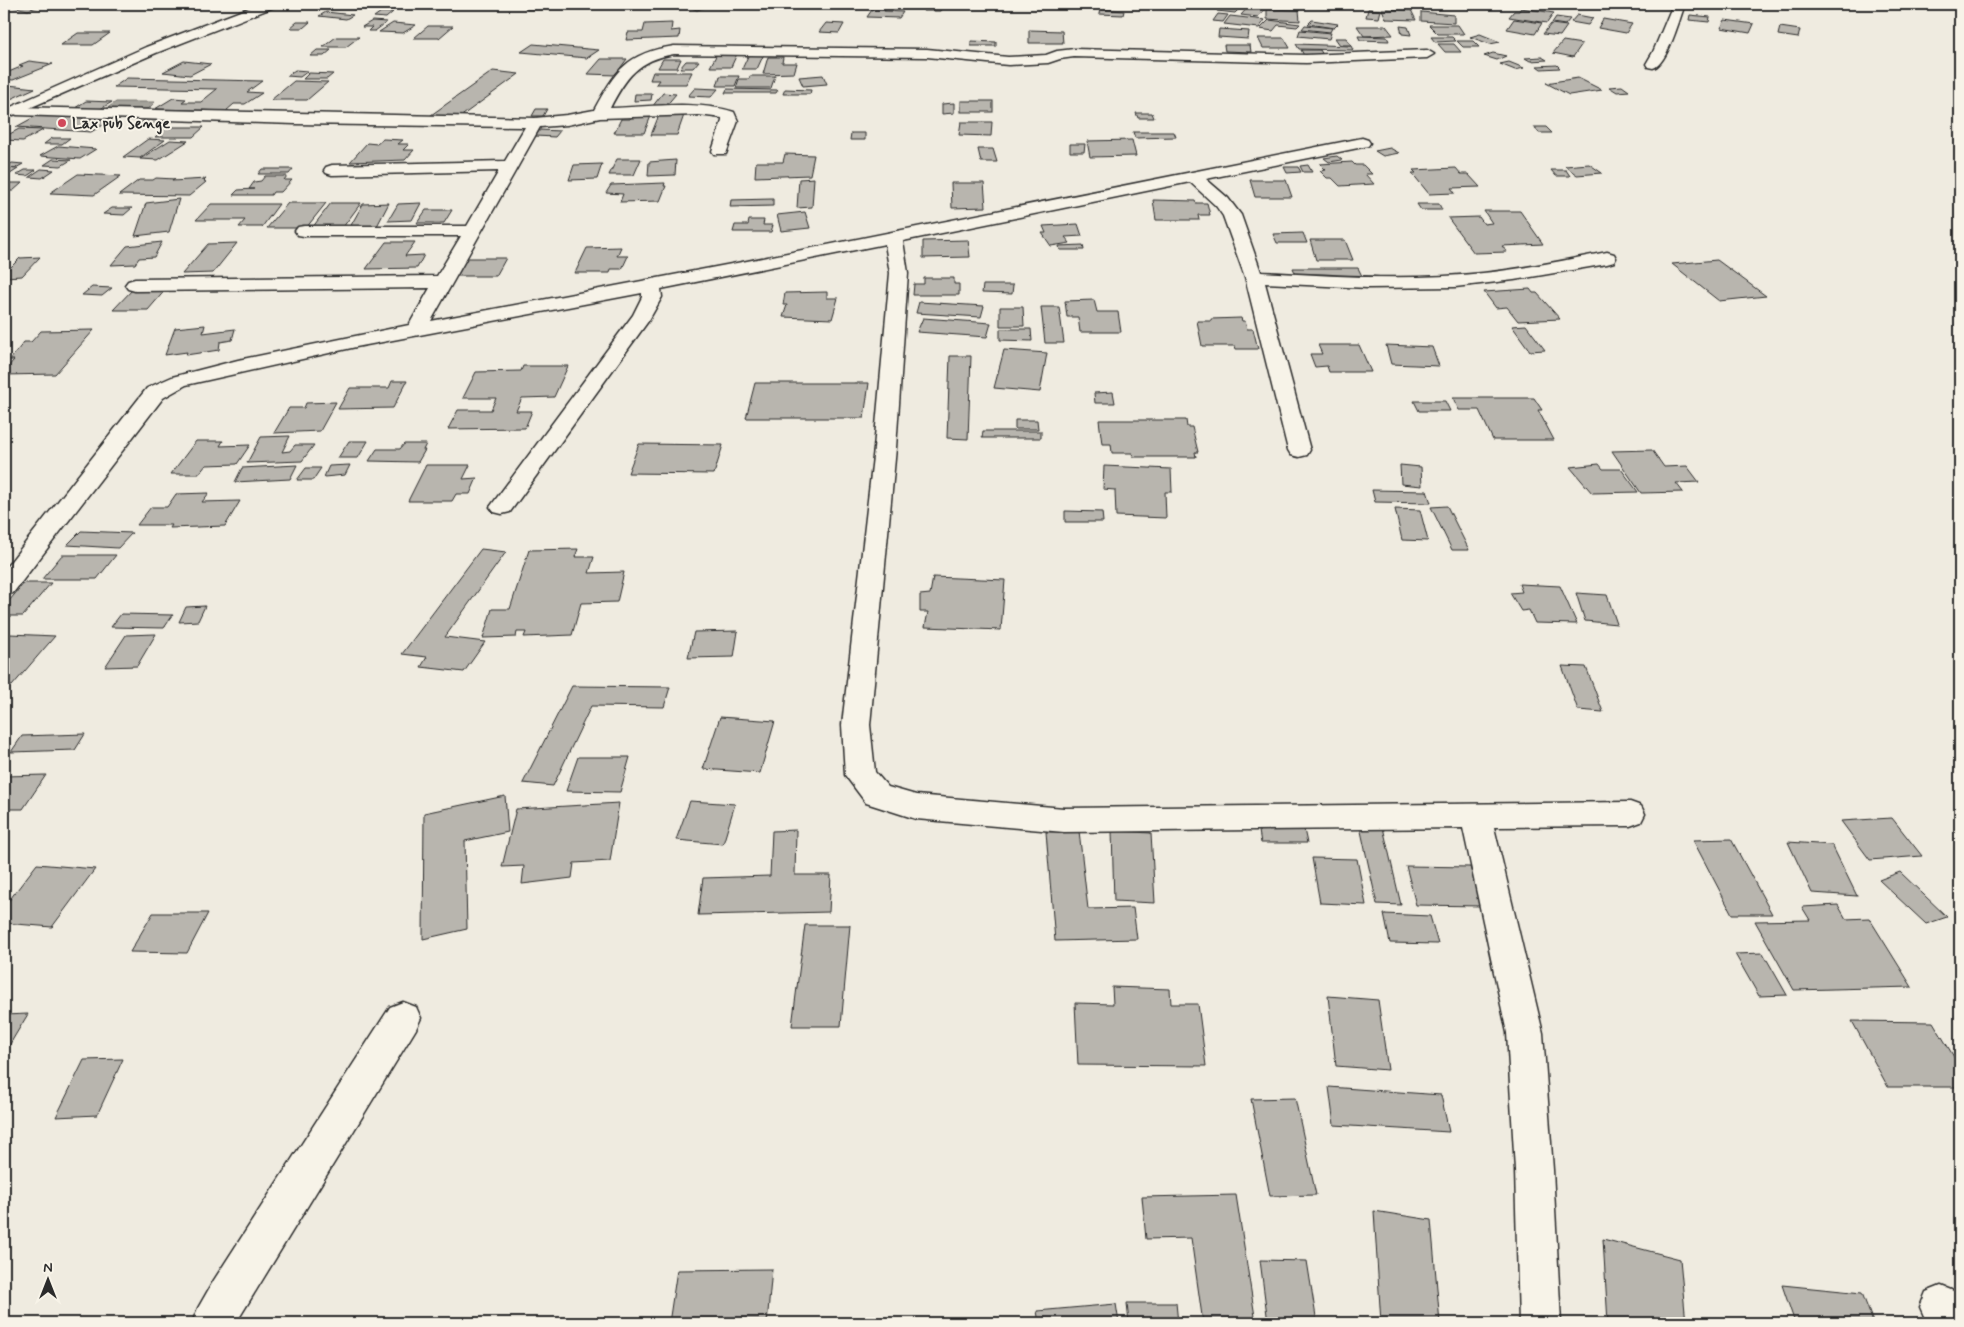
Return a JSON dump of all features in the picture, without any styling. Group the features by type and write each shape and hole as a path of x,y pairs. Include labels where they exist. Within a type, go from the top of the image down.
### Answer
{"street":[{"path":"10,112 151,50 270,4"},
{"path":"1653,64 1660,52 1679,4"},
{"path":"600,113 624,72 638,60 651,54 674,50 927,53 1008,61 1048,59 1057,55 1074,53 1306,59 1427,54"},
{"path":"10,112 351,121 534,123 567,120 600,113 699,110 729,115 730,121 720,151"},
{"path":"416,329 534,123"},
{"path":"4,587 155,393 179,381 416,329 651,286 1362,143"},
{"path":"332,170 510,166"},
{"path":"1193,176 1222,202 1232,215 1254,277 1299,450"},
{"path":"304,230 472,230"},
{"path":"893,237 899,273 894,341 885,448 856,725 860,775 877,794 916,807 1064,820 1630,814"},
{"path":"1254,277 1325,281 1483,279 1607,258"},
{"path":"135,285 443,282"},
{"path":"502,507 642,316 652,297 651,286"},
{"path":"1476,816 1525,1033 1534,1170 1540,1323"},
{"path":"214,1323 234,1286 403,1018"}],"shaded area":[{"path":"116,102 155,102 148,109 106,109"}],"building":[{"path":"17,4 45,4 28,10 11,6"},
{"path":"360,4 386,4 374,10 352,9"},
{"path":"529,4 566,4 562,9 525,9"},
{"path":"698,4 709,6 697,10 688,7"},
{"path":"876,4 889,4 884,11 903,12 899,18 867,17"},
{"path":"927,4 944,4 940,11 923,11"},
{"path":"1224,4 1243,4 1239,8 1222,6"},
{"path":"1250,5 1267,7 1258,17 1241,15"},
{"path":"1221,6 1239,9 1235,13 1217,11"},
{"path":"1521,8 1554,13 1547,23 1509,17 1514,11 1519,11"},
{"path":"1100,9 1124,11 1123,15 1099,14"},
{"path":"1267,9 1299,10 1300,21 1267,19"},
{"path":"1368,9 1381,10 1379,18 1366,17"},
{"path":"1382,9 1411,10 1416,20 1386,19"},
{"path":"326,12 353,15 346,19 319,16"},
{"path":"381,12 393,12 386,18 374,17"},
{"path":"1421,12 1454,15 1454,23 1421,21"},
{"path":"1218,14 1228,15 1223,22 1213,21"},
{"path":"1577,15 1593,18 1588,25 1571,22"},
{"path":"1690,15 1710,17 1709,22 1689,20"},
{"path":"1230,16 1265,20 1259,28 1224,24"},
{"path":"1556,17 1570,19 1565,25 1552,23"},
{"path":"1514,19 1542,23 1535,34 1507,29"},
{"path":"1603,19 1632,24 1626,33 1598,28"},
{"path":"1269,20 1300,24 1297,27 1278,25 1273,31 1260,29"},
{"path":"1312,20 1338,24 1334,28 1308,24"},
{"path":"1725,20 1754,24 1750,33 1721,28"},
{"path":"372,21 387,22 375,31 368,31 372,27 362,27"},
{"path":"297,22 310,22 303,28 290,28"},
{"path":"393,23 416,25 403,33 379,32"},
{"path":"672,23 671,31 680,30 679,38 626,40 628,32 643,32 645,24"},
{"path":"826,23 844,24 839,33 819,32"},
{"path":"1551,24 1567,26 1560,36 1543,34"},
{"path":"1305,25 1332,28 1330,32 1302,29"},
{"path":"1429,25 1458,25 1464,34 1438,34"},
{"path":"428,26 453,26 439,38 414,38"},
{"path":"1357,26 1386,26 1393,35 1364,36"},
{"path":"1400,26 1408,27 1411,35 1402,34"},
{"path":"1780,27 1800,30 1798,38 1778,35"},
{"path":"1219,29 1249,31 1248,39 1218,37"},
{"path":"1029,30 1062,31 1063,43 1029,43"},
{"path":"1300,30 1331,33 1329,39 1298,36"},
{"path":"78,33 110,33 93,45 61,45"},
{"path":"1480,34 1500,42 1490,44 1470,37"},
{"path":"1358,36 1387,37 1389,41 1360,40"},
{"path":"336,37 359,37 346,47 323,47"},
{"path":"1431,37 1452,37 1456,41 1435,42"},
{"path":"1258,38 1284,38 1290,48 1263,48"},
{"path":"1335,38 1346,38 1351,45 1340,45"},
{"path":"971,41 996,42 996,46 971,46"},
{"path":"1457,41 1473,41 1479,47 1463,47"},
{"path":"1563,41 1582,44 1573,57 1553,53"},
{"path":"533,44 599,50 587,58 521,52"},
{"path":"1296,44 1351,46 1353,50 1299,49"},
{"path":"1438,44 1454,44 1461,52 1445,52"},
{"path":"1224,45 1250,45 1251,52 1225,51"},
{"path":"317,50 331,50 324,56 310,56"},
{"path":"1301,50 1320,50 1325,58 1306,59"},
{"path":"1493,53 1506,56 1497,60 1484,56"},
{"path":"717,54 737,54 731,67 710,67"},
{"path":"749,54 764,54 757,69 742,69"},
{"path":"768,57 783,57 782,63 797,63 794,73 763,74"},
{"path":"1542,57 1547,60 1530,61 1525,58"},
{"path":"601,59 627,59 615,75 588,74"},
{"path":"663,59 681,59 677,68 658,68"},
{"path":"29,61 53,64 13,80 4,79 4,74 23,66 19,65"},
{"path":"184,61 211,64 190,75 163,72"},
{"path":"686,61 699,61 693,68 680,68"},
{"path":"1509,62 1524,68 1515,70 1500,64"},
{"path":"1557,65 1560,68 1541,69 1537,66"},
{"path":"295,70 308,71 300,77 287,76"},
{"path":"493,71 519,74 452,123 424,120"},
{"path":"653,72 692,72 686,84 656,84 659,80 650,80"},
{"path":"309,73 333,74 327,79 303,79"},
{"path":"823,75 827,84 803,86 799,77"},
{"path":"720,76 739,76 735,86 717,86"},
{"path":"750,76 775,76 771,88 736,88 739,79 749,79"},
{"path":"127,78 262,81 247,92 262,93 245,104 234,104 226,111 155,109 173,98 186,99 182,102 201,102 217,89 114,87"},
{"path":"1578,78 1602,90 1569,95 1546,83"},
{"path":"294,81 328,82 307,100 271,100"},
{"path":"4,86 35,88 4,102"},
{"path":"1622,86 1629,91 1617,92 1609,87"},
{"path":"695,88 718,89 711,97 688,96"},
{"path":"727,89 778,90 776,93 725,93"},
{"path":"785,89 811,90 810,94 783,94"},
{"path":"663,93 676,94 665,107 652,107"},
{"path":"635,94 652,94 651,100 634,101"},
{"path":"86,101 112,102 100,109 75,108"},
{"path":"961,101 993,101 993,112 961,112"},
{"path":"954,103 954,113 942,114 942,104"},
{"path":"536,109 547,109 543,116 532,116"},
{"path":"1136,113 1152,113 1154,118 1138,118"},
{"path":"38,115 112,120 91,132 16,127"},
{"path":"659,115 684,115 677,135 651,135"},
{"path":"632,116 651,116 644,133 614,133 621,119 630,119"},
{"path":"148,118 167,119 158,125 139,124"},
{"path":"961,122 992,122 991,136 959,135"},
{"path":"167,127 204,127 193,137 155,137"},
{"path":"1534,127 1546,127 1552,133 1539,133"},
{"path":"19,129 43,130 23,141 4,140 4,137"},
{"path":"540,130 560,131 555,137 535,136"},
{"path":"1133,132 1174,132 1176,137 1135,138"},
{"path":"851,133 865,133 865,140 850,140"},
{"path":"52,138 70,138 62,144 44,144"},
{"path":"148,139 165,140 140,158 123,157"},
{"path":"383,139 403,140 398,144 409,144 403,150 414,150 405,160 350,162 367,143 377,144"},
{"path":"170,140 188,141 158,160 140,159"},
{"path":"1132,140 1136,156 1090,157 1087,141"},
{"path":"1070,144 1085,144 1084,152 1070,152"},
{"path":"58,146 96,149 80,159 40,156"},
{"path":"1390,148 1399,153 1383,156 1375,151"},
{"path":"978,149 993,149 997,162 981,162"},
{"path":"785,154 814,155 810,175 755,177 756,162 783,162"},
{"path":"1337,156 1342,160 1329,162 1324,158"},
{"path":"53,159 71,160 61,166 44,165"},
{"path":"617,159 641,159 634,175 609,175"},
{"path":"676,160 675,175 648,176 649,162"},
{"path":"1352,162 1355,165 1363,165 1372,174 1365,174 1374,184 1340,186 1332,178 1327,178 1320,171 1326,170 1320,164"},
{"path":"12,163 23,164 14,169 4,168"},
{"path":"602,164 597,179 569,180 574,165"},
{"path":"1589,164 1602,173 1577,175 1565,166"},
{"path":"1308,165 1312,172 1303,172 1300,166"},
{"path":"1284,167 1298,167 1301,172 1287,173"},
{"path":"4,168 18,169 4,178"},
{"path":"1456,168 1461,174 1468,174 1480,187 1451,188 1455,193 1429,194 1412,173 1416,173 1413,170"},
{"path":"41,169 54,170 42,178 29,177"},
{"path":"262,169 293,169 289,174 258,174"},
{"path":"25,170 36,170 27,176 16,175"},
{"path":"1551,170 1566,170 1570,176 1556,176"},
{"path":"78,174 121,176 94,195 50,193"},
{"path":"265,176 287,176 284,180 292,180 281,192 273,192 271,195 233,195 238,190 254,189 249,189 254,182 261,181"},
{"path":"156,178 175,179 172,181 206,179 204,181 206,182 189,196 119,195 139,180 153,180"},
{"path":"814,178 812,207 797,208 799,179"},
{"path":"1250,180 1286,180 1292,197 1255,197"},
{"path":"4,183 22,183 13,191 4,191"},
{"path":"665,183 664,186 666,186 660,201 620,202 623,194 606,193 611,185"},
{"path":"951,183 984,183 986,207 952,208"},
{"path":"179,199 169,232 135,236 146,203"},
{"path":"773,199 773,206 730,207 731,200"},
{"path":"1153,200 1207,203 1210,215 1198,215 1199,220 1156,220"},
{"path":"288,203 326,203 306,228 267,228"},
{"path":"331,203 361,203 343,227 312,228"},
{"path":"389,203 377,226 350,227 363,204"},
{"path":"421,203 412,220 388,221 398,204"},
{"path":"211,204 279,204 262,227 239,227 245,220 196,220"},
{"path":"1417,204 1439,204 1442,210 1421,210"},
{"path":"112,208 132,208 124,215 103,214"},
{"path":"426,210 452,210 444,223 417,223"},
{"path":"1484,211 1520,211 1543,244 1502,246 1507,252 1474,253 1448,218 1479,217 1484,224 1492,223"},
{"path":"805,212 810,228 781,231 777,215"},
{"path":"749,220 764,220 763,225 773,225 771,232 733,232 735,225 748,225"},
{"path":"1078,224 1082,236 1065,237 1070,243 1051,246 1042,233 1046,233 1043,226"},
{"path":"1303,233 1307,243 1277,243 1273,234"},
{"path":"968,240 970,257 923,258 923,241"},
{"path":"1310,240 1345,240 1353,260 1316,260"},
{"path":"162,242 154,257 139,258 135,264 111,265 127,246"},
{"path":"386,242 415,242 405,256 424,255 417,268 366,269"},
{"path":"237,243 213,273 182,274 208,244"},
{"path":"1083,245 1084,250 1060,250 1059,246"},
{"path":"621,247 617,256 628,256 622,269 611,269 610,273 575,273 587,248"},
{"path":"40,257 22,276 4,277 4,271 7,271 20,258"},
{"path":"466,258 506,258 496,276 454,276"},
{"path":"1717,260 1766,296 1719,301 1672,264"},
{"path":"1293,268 1358,268 1362,276 1297,277"},
{"path":"924,278 954,278 954,284 959,284 959,295 913,295 914,284 924,284"},
{"path":"983,285 1013,285 1012,294 982,293"},
{"path":"92,287 112,288 102,296 82,295"},
{"path":"167,288 148,310 113,310 133,289"},
{"path":"1530,289 1533,293 1537,293 1560,319 1518,321 1507,307 1496,308 1484,292"},
{"path":"827,292 827,298 838,298 832,319 783,317 787,305 783,305 785,293"},
{"path":"1094,300 1097,312 1118,312 1121,332 1080,332 1078,317 1067,317 1065,301"},
{"path":"919,302 984,306 981,317 916,313"},
{"path":"1000,307 1023,307 1024,326 1000,326"},
{"path":"1041,307 1059,307 1064,343 1045,343"},
{"path":"923,318 991,323 987,337 917,332"},
{"path":"1241,318 1242,321 1245,321 1247,329 1253,329 1258,349 1236,349 1235,346 1202,346 1197,321"},
{"path":"205,325 203,333 235,329 232,340 220,342 219,350 186,355 187,352 165,355 175,328"},
{"path":"1526,325 1545,350 1530,351 1512,326"},
{"path":"1000,329 1031,329 1032,341 1000,340"},
{"path":"94,330 55,374 4,375 4,371 14,360 10,360 24,342 31,342 41,331"},
{"path":"1318,345 1359,345 1371,372 1329,372 1327,366 1315,367 1310,354 1322,354"},
{"path":"1386,345 1432,347 1439,366 1391,364"},
{"path":"1004,350 1047,353 1040,392 994,388"},
{"path":"950,356 971,356 968,439 947,438"},
{"path":"523,366 568,366 554,397 522,398 516,411 532,411 525,428 448,429 458,410 491,410 496,398 463,398 476,372 521,371"},
{"path":"392,381 407,381 393,408 338,409 350,388 389,388"},
{"path":"755,383 869,383 864,418 746,418"},
{"path":"1113,392 1115,403 1095,403 1094,393"},
{"path":"1453,398 1534,398 1542,410 1538,410 1554,440 1493,440 1479,410 1459,410"},
{"path":"1414,401 1445,401 1450,411 1419,411"},
{"path":"336,402 320,431 274,433 289,408 304,408 306,403"},
{"path":"1015,420 1037,420 1038,429 1015,429"},
{"path":"1099,420 1186,420 1187,427 1192,427 1198,452 1195,452 1196,457 1133,457 1132,453 1112,453 1111,444 1102,444"},
{"path":"983,431 1041,431 1041,438 982,438"},
{"path":"290,436 282,452 290,451 295,445 314,445 302,461 247,463 261,437"},
{"path":"196,441 223,441 220,446 250,445 237,464 206,465 199,474 171,474"},
{"path":"349,441 368,441 358,458 338,458"},
{"path":"404,444 426,444 423,450 425,450 418,462 369,461 377,449 400,449"},
{"path":"639,444 723,445 714,474 628,473"},
{"path":"1652,450 1664,467 1687,466 1699,482 1676,483 1683,492 1641,493 1612,451"},
{"path":"1599,464 1603,469 1621,469 1638,492 1592,493 1570,467"},
{"path":"297,465 290,479 235,482 242,468"},
{"path":"350,465 345,475 324,477 329,466"},
{"path":"426,465 470,465 463,479 477,478 470,494 456,494 452,501 408,501"},
{"path":"1400,465 1421,467 1422,486 1401,484"},
{"path":"1104,466 1171,469 1172,492 1165,492 1166,518 1116,516 1115,490 1103,489"},
{"path":"306,468 321,468 313,480 297,480"},
{"path":"1372,490 1427,491 1431,503 1375,502"},
{"path":"209,493 202,502 240,501 225,526 170,528 172,525 137,525 151,507 167,507 176,494"},
{"path":"1447,506 1469,550 1452,550 1431,507"},
{"path":"1395,509 1420,510 1428,541 1402,540"},
{"path":"1065,511 1102,512 1103,522 1065,522"},
{"path":"81,531 132,533 118,548 67,545"},
{"path":"481,549 506,552 445,637 485,642 464,672 421,667 427,657 402,654"},
{"path":"578,549 575,557 594,557 589,573 624,572 617,602 581,603 572,635 524,637 526,632 517,632 516,637 483,638 492,609 510,609 529,550"},
{"path":"62,555 116,555 97,579 42,579"},
{"path":"933,577 1005,580 1001,630 925,627 928,612 920,612 920,595 930,594"},
{"path":"24,583 51,583 23,616 4,616 4,607"},
{"path":"1519,584 1560,586 1577,624 1535,623 1529,610 1521,611 1510,593 1522,592"},
{"path":"1576,593 1607,595 1617,624 1585,621"},
{"path":"205,606 198,621 179,622 186,607"},
{"path":"121,614 173,615 164,628 111,627"},
{"path":"738,631 734,657 688,658 694,632"},
{"path":"10,634 55,636 12,686 4,686 4,641"},
{"path":"156,634 137,666 105,667 126,635"},
{"path":"1562,666 1586,667 1603,712 1578,710"},
{"path":"572,686 670,687 664,707 591,706 553,786 523,783"},
{"path":"720,717 775,721 760,773 703,769"},
{"path":"85,734 75,750 11,752 22,736"},
{"path":"578,757 630,757 620,792 566,791"},
{"path":"46,775 23,809 4,809 4,776"},
{"path":"505,796 508,832 465,841 467,929 423,939 424,813"},
{"path":"690,801 735,804 723,844 676,840"},
{"path":"619,803 610,861 574,863 572,878 522,884 524,866 502,867 516,809"},
{"path":"1892,818 1922,856 1870,860 1841,821"},
{"path":"1359,822 1382,823 1401,905 1377,904"},
{"path":"1258,825 1303,825 1307,843 1261,843"},
{"path":"796,830 795,875 831,875 829,912 698,915 703,878 770,876 772,831"},
{"path":"1079,831 1088,909 1133,908 1137,939 1055,941 1046,832"},
{"path":"1112,831 1151,833 1155,903 1114,901"},
{"path":"1731,839 1772,914 1732,914 1693,840"},
{"path":"1788,842 1832,845 1857,896 1812,893"},
{"path":"1312,858 1357,859 1366,905 1320,903"},
{"path":"37,864 95,869 52,927 4,923 4,907"},
{"path":"1406,866 1470,867 1482,906 1416,905"},
{"path":"1900,872 1947,917 1926,924 1879,880"},
{"path":"1838,905 1846,919 1869,918 1912,987 1794,990 1755,921 1810,920 1802,907"},
{"path":"153,913 208,913 187,953 130,952"},
{"path":"1384,914 1430,916 1438,944 1390,943"},
{"path":"805,925 850,925 841,1026 792,1026"},
{"path":"1763,953 1787,995 1759,996 1735,954"},
{"path":"1112,987 1170,989 1171,1004 1198,1004 1206,1066 1078,1065 1075,1003 1113,1004"},
{"path":"1328,996 1378,1000 1388,1070 1336,1066"},
{"path":"28,1014 4,1054 4,1015"},
{"path":"1852,1021 1933,1022 1960,1067 1960,1087 1888,1087"},
{"path":"123,1059 97,1115 56,1117 84,1060"},
{"path":"1329,1087 1441,1095 1449,1132 1334,1125"},
{"path":"1295,1098 1316,1195 1270,1196 1251,1099"},
{"path":"1236,1195 1256,1323 1203,1323 1191,1238 1146,1239 1142,1197"},
{"path":"1374,1211 1431,1220 1440,1323 1381,1323"},
{"path":"1603,1239 1680,1259 1686,1323 1608,1323"},
{"path":"1260,1260 1307,1261 1317,1323 1268,1323"},
{"path":"772,1269 767,1323 669,1323 677,1270"},
{"path":"1782,1285 1862,1293 1873,1322 1897,1323 1795,1323"},
{"path":"1127,1303 1176,1303 1178,1323 1129,1323"},
{"path":"1116,1304 1119,1323 1039,1323 1037,1311"},
{"path":"577,1318 616,1323 575,1323"}],"place":[{"name":"Lax pub Senge","path":"62,123"}]}
